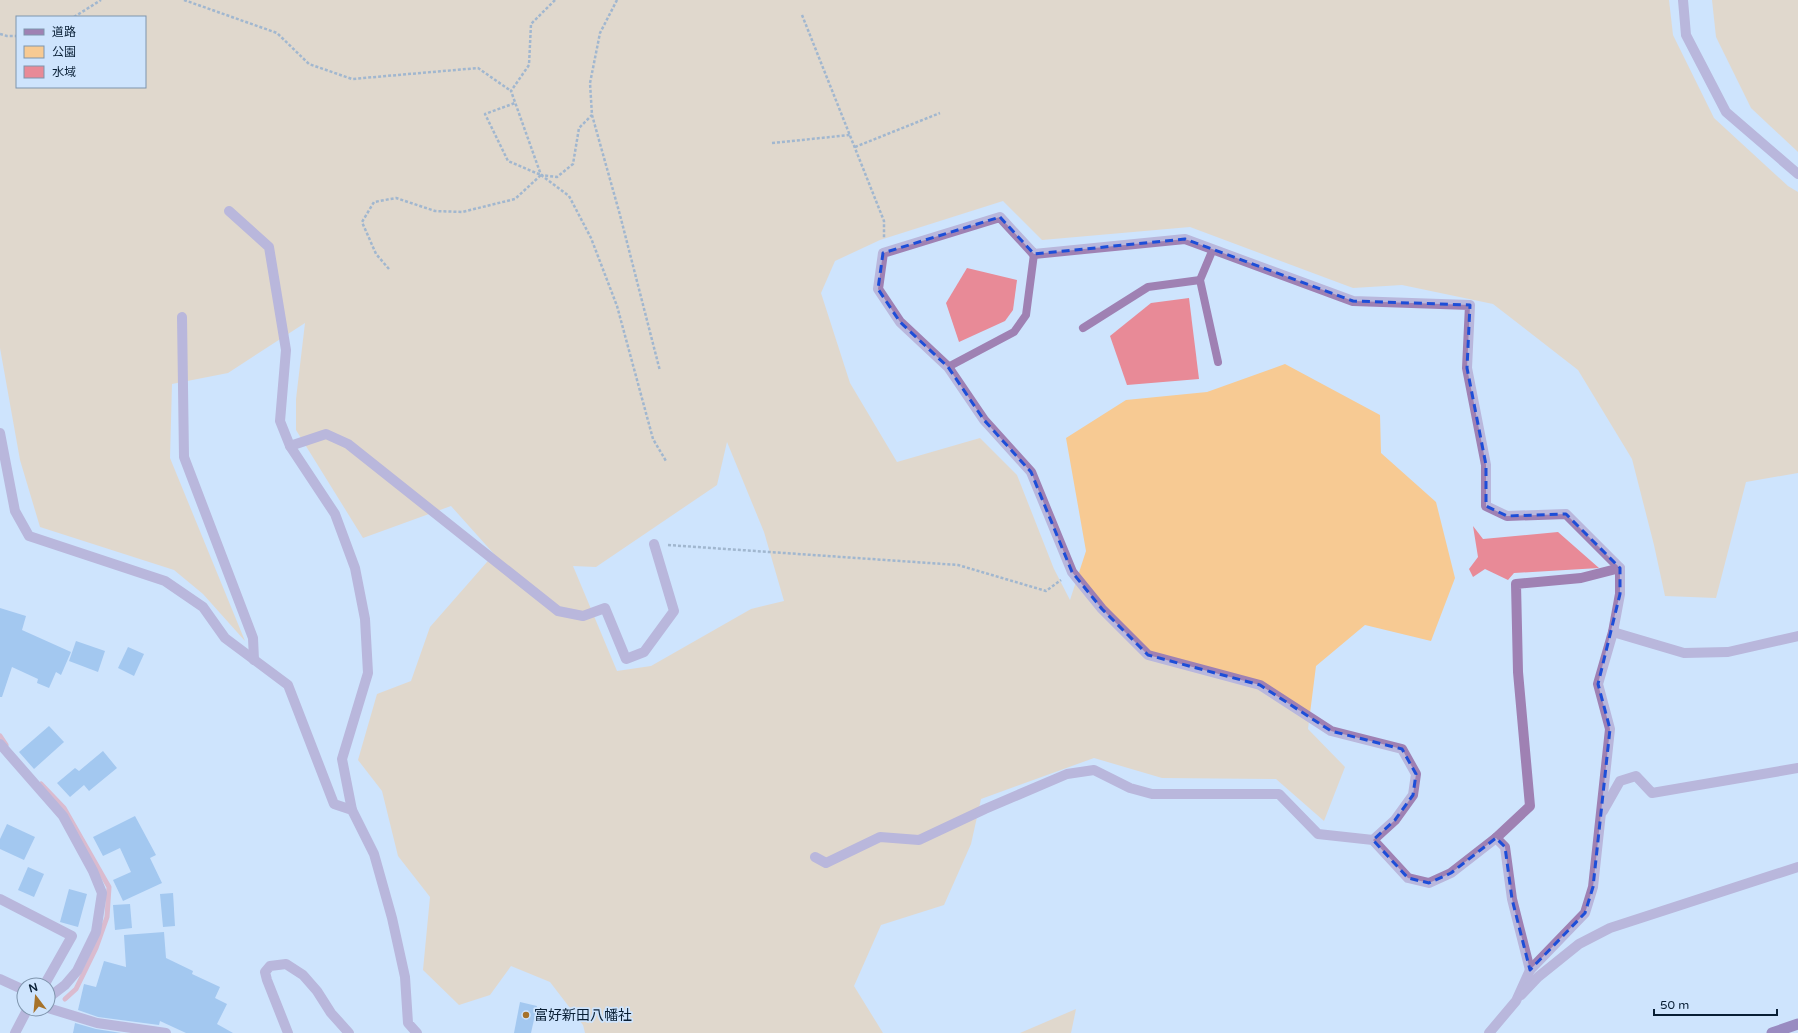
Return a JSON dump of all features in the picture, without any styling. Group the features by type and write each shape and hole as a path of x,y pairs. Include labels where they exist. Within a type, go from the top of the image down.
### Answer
{"highway":[{"path":"1772,1033 1798,1024"}],"street":[{"path":"1683,0 1686,35 1726,112 1798,174"},
{"path":"229,211 269,246 286,350 280,421 290,446 335,514 355,568 365,619 368,673 342,759 352,810 376,861 392,918 405,977 408,1023 417,1033"},
{"path":"1373,840 1395,820 1413,795 1416,774 1402,749 1331,731 1260,685 1148,655 1102,609 1072,572 1031,472 984,420 948,367 900,322 878,289 883,253 1000,217 1034,254 1185,239 1353,301 1470,305 1468,368 1486,465 1486,506 1507,516 1566,514 1620,568 1620,594 1613,632 1598,684 1610,728 1593,887 1585,913 1530,970 1516,1000"},
{"path":"182,317 184,457 253,638 254,660"},
{"path":"0,433 16,511 29,536 165,581 202,607 225,638 288,685 334,804 352,810"},
{"path":"290,446 326,434 348,444 558,611 583,616 605,608 626,659 644,652 674,611 654,544"},
{"path":"815,857 826,863 880,837 919,840 1067,774 1094,770 1130,788 1152,794 1279,794 1318,834 1373,840 1408,878 1429,883 1451,873 1496,838 1530,806 1518,672 1516,584 1581,578 1620,568"},
{"path":"1613,632 1684,654 1728,652 1798,636"},
{"path":"0,744 63,816 93,871 102,893 96,932 77,971 56,991"},
{"path":"1601,814 1620,781 1636,776 1652,792 1798,768"},
{"path":"1496,838 1506,847 1512,899 1530,970"},
{"path":"1489,1033 1516,1000 1538,977 1579,944 1610,928 1798,867"},
{"path":"0,899 72,936 50,977"},
{"path":"288,1033 266,980 265,972 270,966 286,964 303,975 317,991 331,1013 349,1033"},
{"path":"0,979 16,986"},
{"path":"56,1010 97,1023 166,1033"},
{"path":"15,1033 23,1017"}],"lane":[{"path":"1212,249 1200,280 1218,362"},
{"path":"948,367 1014,332 1026,315 1034,254"},
{"path":"1083,328 1148,288 1200,280"}],"path":[{"path":"76,16 101,0"},
{"path":"184,0 277,33 309,64 352,79 478,68 511,91 541,175"},
{"path":"511,91 529,65 531,24 555,0"},
{"path":"617,0 600,33 590,83 592,115 620,215 660,371"},
{"path":"802,15 884,221 883,253"},
{"path":"0,34 16,36"},
{"path":"515,103 485,114 508,161 541,175 569,196 591,238 617,306 653,439 666,461"},
{"path":"855,147 940,113"},
{"path":"389,269 376,254 362,222 374,202 396,198 435,210 462,212 515,199 541,175 557,177 573,164 579,128 592,115"},
{"path":"772,143 850,135"},
{"path":"654,544 958,565 1046,591 1072,572"}],"highlighted area":[{"path":"1000,217 1034,254 1185,239 1353,301 1470,305 1467,368 1486,465 1486,506 1507,516 1566,514 1620,568 1620,594 1598,684 1610,729 1593,887 1585,913 1530,970 1512,899 1505,847 1496,838 1451,873 1429,883 1408,878 1373,840 1395,820 1413,795 1416,774 1402,749 1331,731 1260,685 1148,655 1102,609 1072,572 1031,472 984,420 948,367 900,322 878,289 883,253"}],"green space":[{"path":"0,0 1669,0 1673,35 1714,118 1788,186 1798,192 1798,473 1746,482 1716,598 1665,596 1654,545 1632,459 1578,370 1493,304 1402,285 1353,288 1190,227 1042,240 1003,201 880,240 835,261 821,293 850,383 897,462 980,438 1017,475 1054,569 1070,600 1086,551 1066,438 1126,400 1207,392 1285,364 1380,415 1381,453 1436,502 1455,578 1431,641 1365,625 1316,666 1308,729 1345,767 1324,821 1276,779 1162,778 1094,758 981,799 971,844 944,905 881,925 854,986 883,1033 585,1033 583,1025 550,982 511,966 490,995 459,1005 423,970 430,897 398,856 382,791 358,760 377,694 411,681 430,627 494,554 451,506 363,538 296,430 296,399 305,323 228,373 172,384 170,458 245,641 203,594 174,570 40,527 20,460 0,348","holes":["727,442 764,532 784,601 751,609 651,666 617,671 573,566 596,567 717,485"]},
{"path":"1712,0 1798,0 1798,152 1751,108 1716,37"},
{"path":"1076,1009 1071,1033 1020,1033"}],"water":[{"path":"967,268 1017,280 1013,310 1005,321 959,342 946,303"},
{"path":"1189,298 1199,379 1127,385 1110,336 1151,303"},
{"path":"1473,526 1483,539 1558,532 1599,568 1514,573 1508,580 1485,569 1473,577 1469,569 1478,557"}],"building":[{"path":"0,608 26,616 22,630 71,652 61,675 56,672 49,688 37,683 38,679 12,667 2,697 0,697"},
{"path":"76,641 105,651 98,672 69,661"},
{"path":"128,647 144,654 134,676 118,668"},
{"path":"49,726 64,742 34,769 19,752"},
{"path":"103,751 117,768 89,791 84,785 70,797 57,783 75,768 79,771"},
{"path":"135,816 156,855 150,858 162,883 123,901 113,880 131,872 120,848 103,856 93,837"},
{"path":"7,824 35,837 24,860 0,849 0,839"},
{"path":"28,867 44,874 34,897 18,890"},
{"path":"69,889 87,894 78,927 60,922"},
{"path":"173,893 175,926 163,927 160,894"},
{"path":"130,904 132,928 115,930 113,905"},
{"path":"164,932 166,958 193,971 192,974 220,987 215,998 227,1004 217,1024 233,1033 186,1033 160,1021 159,1025 98,1017 78,1010 84,984 96,987 104,961 126,967 124,935"},
{"name":"富好新田八幡社","path":"520,1002 537,1006 531,1033 514,1033"},
{"path":"75,1023 96,1029 121,1033 73,1033"}],"waterway":[{"path":"0,736 6,745"},
{"path":"41,784 64,808 109,887 107,917 96,948 76,989 65,999"}],"place":[{"name":"富好新田八幡社","path":"526,1015"}]}
